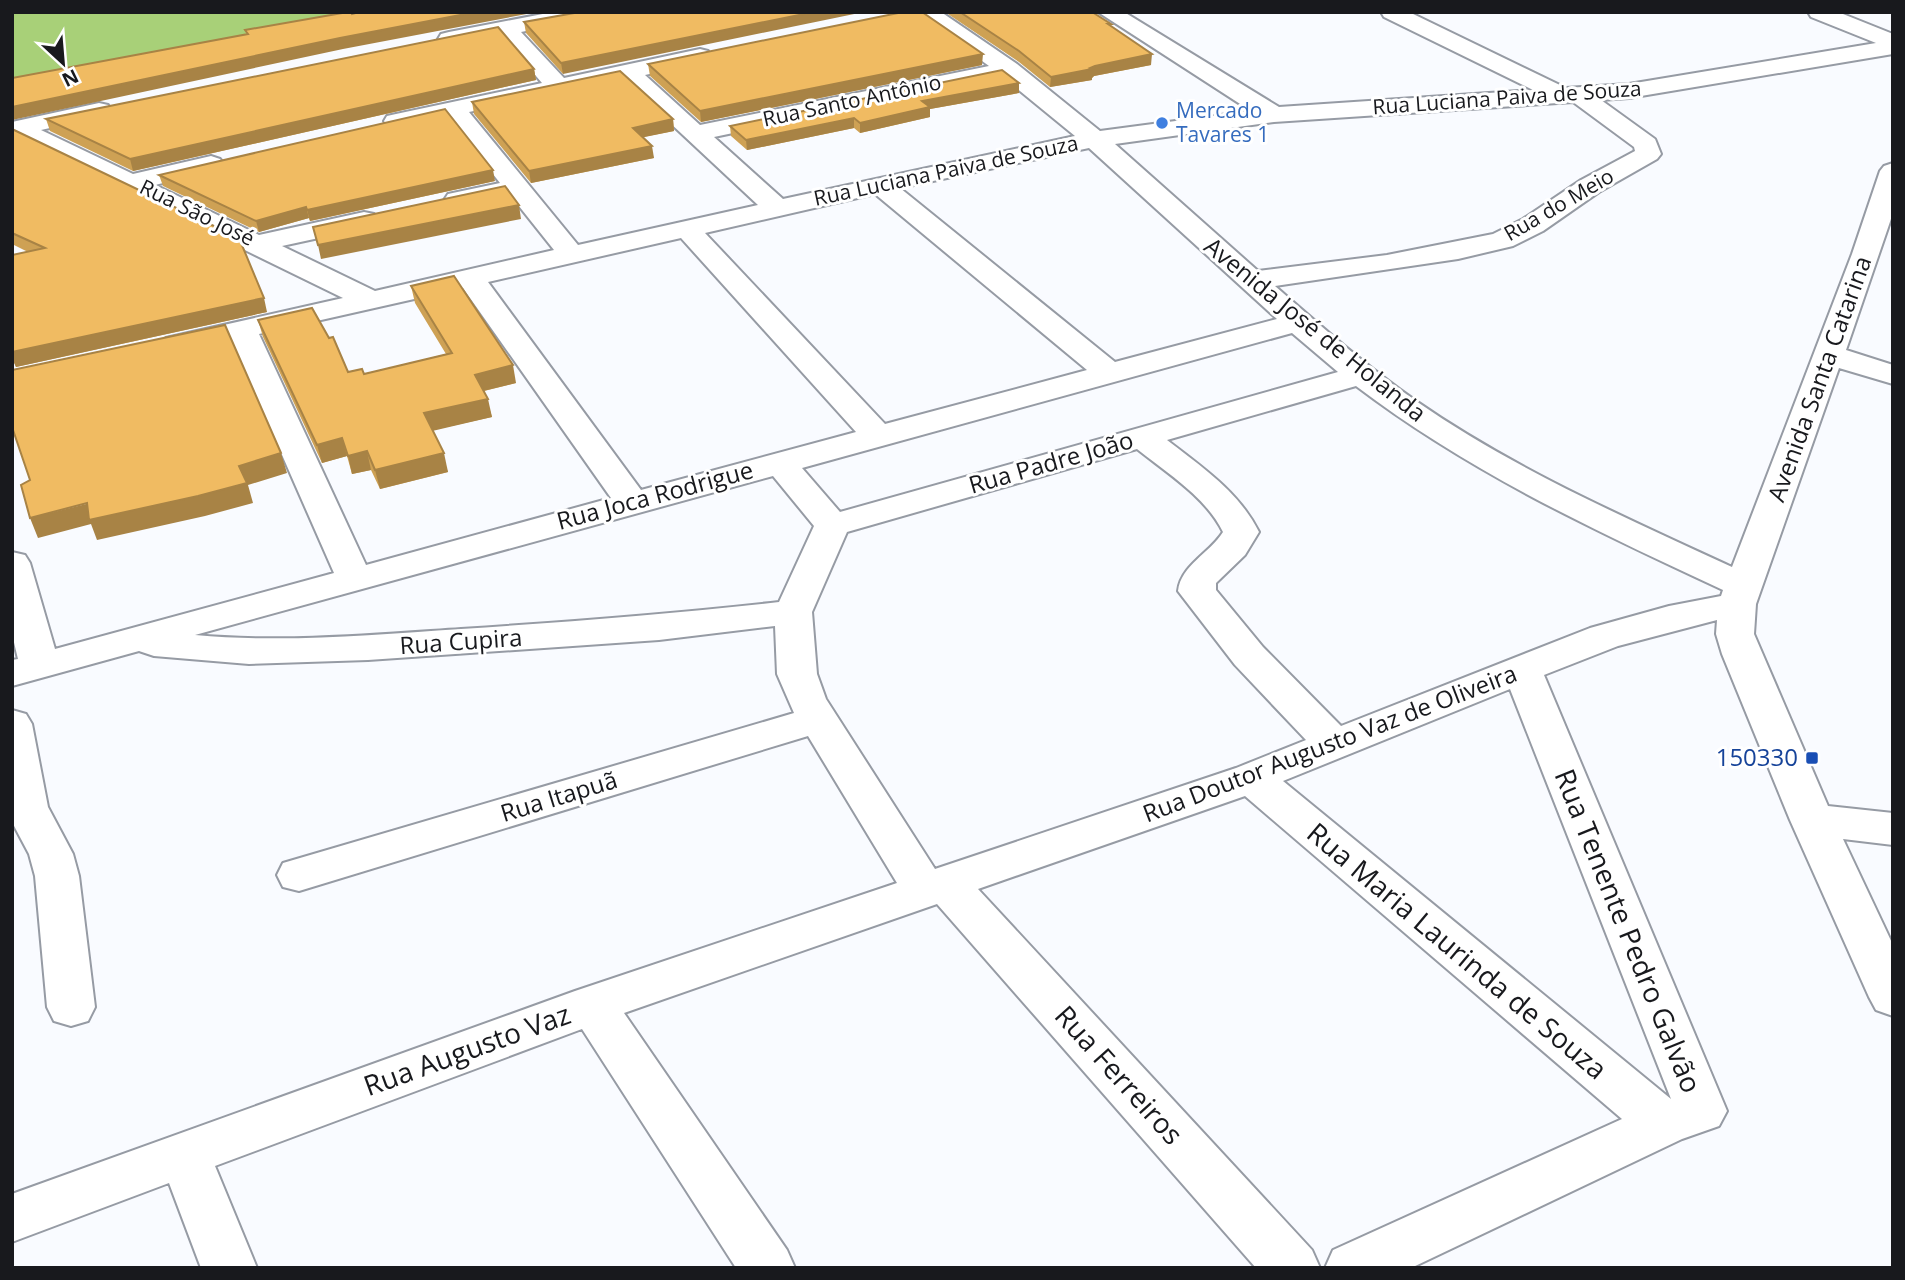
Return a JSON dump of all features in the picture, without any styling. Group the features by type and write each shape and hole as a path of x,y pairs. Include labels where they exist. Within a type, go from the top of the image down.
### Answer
{"street":[{"path":"424,44 588,12"},
{"name":"Avenida José de Holanda","path":"926,12 1009,69 1298,322 1362,375 1447,438 1532,487 1741,595"},
{"path":"1109,12 1275,115"},
{"path":"1819,12 1893,45"},
{"path":"1401,13 1572,96"},
{"path":"506,28 557,85"},
{"name":"Rua Luciana Paiva de Souza","path":"152,349 1092,140 1275,115 1629,91 1726,77 1893,45"},
{"path":"373,126 722,51"},
{"name":"Rua Santo Antônio","path":"696,134 1009,69"},
{"path":"627,71 777,208"},
{"name":"Rua do Meio","path":"1251,281 1399,261 1503,240 1533,225 1590,186 1648,154 1646,145 1572,96"},
{"path":"15,128 124,105"},
{"path":"453,108 572,255"},
{"name":"Rua São José","path":"15,128 133,182 373,301"},
{"path":"133,182 239,157"},
{"name":"Avenida Santa Catarina","path":"1893,171 1879,256 1829,355 1741,595 1735,634 1741,654 1812,820 1893,998"},
{"path":"880,185 1108,372"},
{"path":"435,204 517,187"},
{"path":"258,243 394,213"},
{"path":"687,229 877,435"},
{"path":"471,279 632,503"},
{"name":"Rua Joca Rodrigue","path":"26,669 1298,322"},
{"path":"242,330 355,580"},
{"path":"1829,355 1893,375"},
{"name":"Rua Padre João","path":"832,525 1362,375"},
{"path":"1142,437 1226,507 1238,521 1241,531 1232,547 1198,580 1197,591 1249,656 1335,745"},
{"path":"779,462 832,525 793,612"},
{"path":"12,563 26,669"},
{"name":"Rua Doutor Augusto Vaz de Oliveira","path":"935,887 1251,778 1604,637 1741,595"},
{"name":"Rua Cupira","path":"128,642 249,652 368,648 659,628 793,612"},
{"name":"Rua Ferreiros","path":"793,612 797,674 806,699 935,887 1292,1268"},
{"name":"Rua Tenente Pedro Galvão","path":"1353,1268 1664,1124 1701,1111 1522,670"},
{"name":"Rua Itapuã","path":"299,875 819,719"},
{"path":"12,724 20,790 51,854 57,876 71,1007"},
{"name":"Rua Maria Laurinda de Souza","path":"1251,778 1664,1124"},
{"path":"1812,820 1893,829"},
{"name":"Rua Augusto Vaz","path":"12,1218 592,1005 935,887"},
{"path":"592,1005 767,1268"},
{"path":"184,1154 229,1268"}],"green space":[{"path":"12,12 387,12 12,85"}],"building":[{"path":"351,12 476,12 12,107 12,78 248,34 245,30"},
{"path":"580,12 814,12 561,63 524,22"},
{"path":"903,12 922,12 983,54 700,111 648,64"},
{"path":"960,12 1092,12 1152,54 1051,77 1019,51"},
{"path":"498,27 534,69 130,159 46,119"},
{"path":"1002,70 1019,83 922,101 930,107 860,123 854,118 746,140 730,126"},
{"path":"620,71 673,119 633,128 652,146 529,171 472,102"},
{"path":"445,109 493,170 307,210 306,207 256,221 159,175"},
{"path":"12,129 239,238 264,298 12,352 12,255 45,248 12,233"},
{"path":"505,186 519,205 318,245 313,227"},
{"path":"454,276 513,365 475,375 488,399 424,413 444,453 375,470 367,451 348,456 342,438 317,445 258,320 312,308 329,338 333,337 348,372 362,369 364,374 452,353 411,286"},
{"path":"225,325 281,453 239,466 247,483 198,496 89,520 87,503 30,518 21,485 30,480 12,427 12,370"}],"place":[{"name":"Mercado Tavares 1","path":"1162,123"},
{"name":"150330","path":"1812,758"}]}
